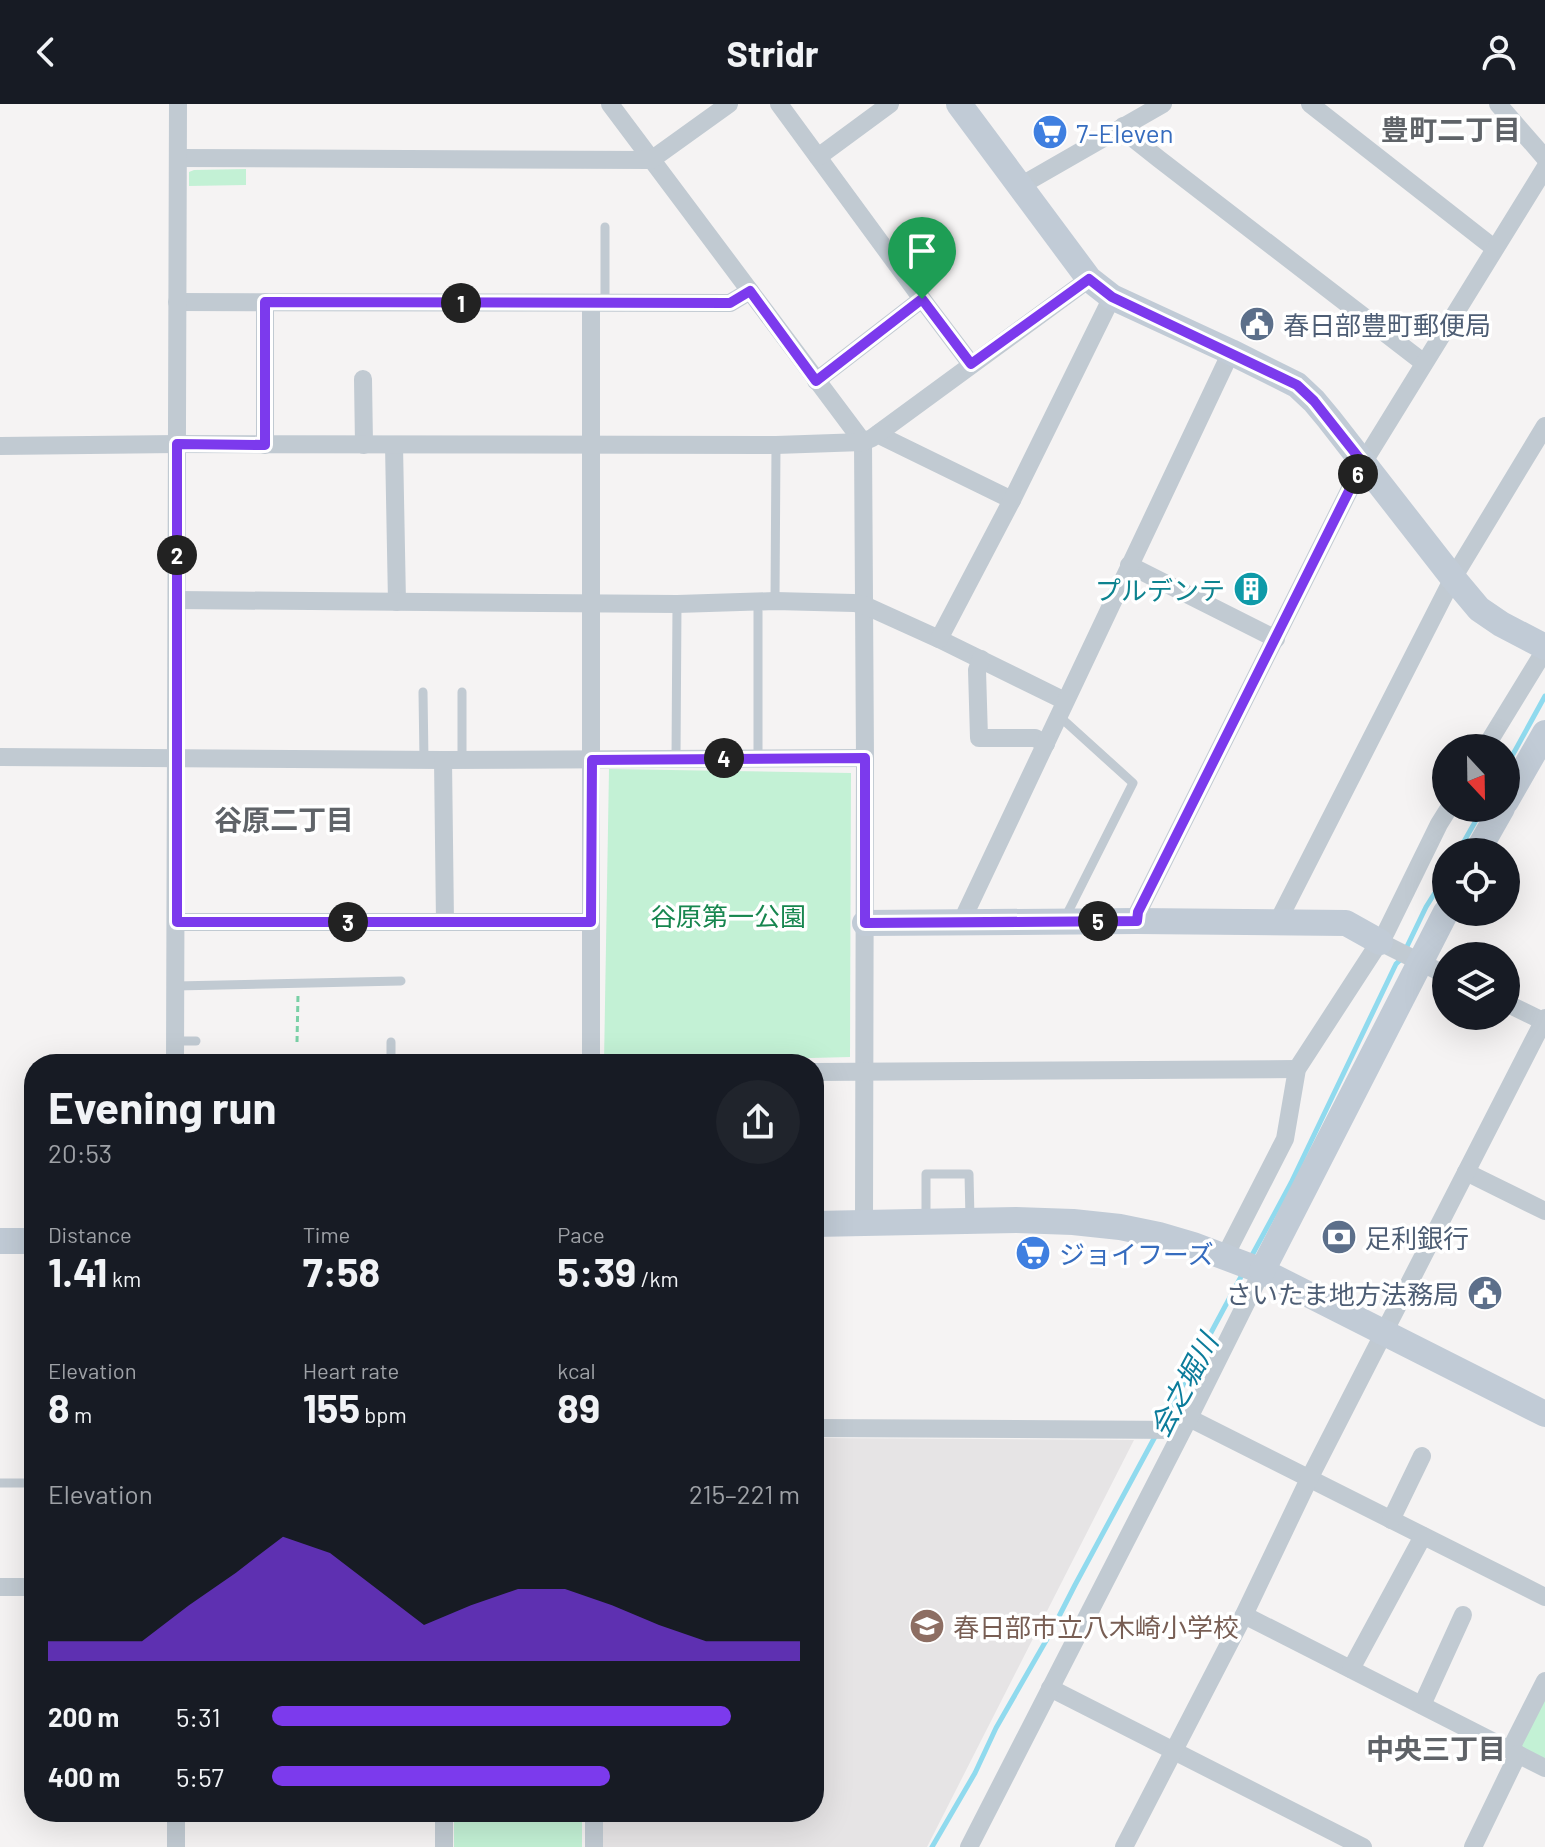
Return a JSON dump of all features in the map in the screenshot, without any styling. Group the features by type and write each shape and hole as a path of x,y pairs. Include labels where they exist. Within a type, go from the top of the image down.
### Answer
{"street":[{"path":"175,1054 178,104"},
{"path":"610,104 816,381 871,437 864,605 864,1223"},
{"path":"178,158 651,160 729,104"},
{"path":"779,104 971,364"},
{"path":"818,157 890,104"},
{"path":"959,104 1089,279 1112,297 1297,385 1314,401 1479,609 1545,648 1493,734"},
{"path":"1020,186 1163,104"},
{"path":"1310,104 1494,248"},
{"path":"1498,104 1545,158"},
{"path":"1123,126 1130,136 1159,159 1424,363"},
{"path":"1137,921 1138,912 1363,463 1545,168"},
{"path":"871,437 1089,279"},
{"path":"177,302 730,303 750,291"},
{"path":"939,639 1112,297"},
{"path":"816,381 922,299"},
{"path":"265,302 265,445"},
{"path":"591,1054 591,444 598,303"},
{"path":"964,922 966,912 1231,352"},
{"path":"363,379 364,445"},
{"path":"1277,923 1453,578 1545,426"},
{"path":"0,446 776,445 883,437 1012,500"},
{"path":"394,445 397,602"},
{"path":"1129,565 1276,639"},
{"path":"177,600 854,603 981,659 1062,708"},
{"path":"981,659 977,670 979,738 1035,738 1046,744"},
{"path":"1520,777 1545,733"},
{"path":"0,757 443,760 865,758"},
{"path":"443,760 445,922"},
{"path":"969,1847 1182,1426 1244,1264 1285,1139 1297,1069 1386,945 1440,822"},
{"path":"177,922 591,922"},
{"path":"865,923 1346,923 1432,968"},
{"path":"1244,1264 1437,926"},
{"path":"1124,1847 1544,1020 1520,1009"},
{"path":"824,1072 1297,1069"},
{"path":"1466,1172 1545,1211"},
{"path":"824,1224 1016,1220 1073,1222 1159,1235 1244,1264 1545,1414"},
{"path":"0,1241 24,1241"},
{"path":"824,1428 1147,1429 1182,1426 1309,1479 1545,1597"},
{"path":"1391,1520 1422,1456"},
{"path":"1351,1669 1423,1536"},
{"path":"0,1587 24,1587"},
{"path":"1244,1615 1545,1768"},
{"path":"1422,1705 1463,1615"},
{"path":"1473,1847 1545,1681"},
{"path":"1050,1688 1363,1847"},
{"path":"176,1822 176,1847"},
{"path":"444,1822 444,1847"},
{"path":"594,1822 594,1847"}],"lane":[{"path":"598,303 605,227"},
{"path":"758,758 776,445"},
{"path":"676,758 677,604"},
{"path":"423,692 443,760"},
{"path":"443,760 462,692"},
{"path":"1062,708 1133,783 1067,914 1067,921"},
{"path":"176,986 401,981"},
{"path":"175,1041 196,1041"},
{"path":"391,1042 391,1054"},
{"path":"926,1221 926,1174 969,1174 970,1220"},
{"path":"0,1483 24,1483"}],"path":[{"path":"297,1042 298,983"}],"shaded area":[{"name":"春日部市立八木崎小学校","path":"824,1438 1134,1440 927,1847 603,1847 603,1822 824,1822"}],"green space":[{"path":"246,169 246,185 189,186 189,172 194,170"},
{"name":"谷原第一公園","path":"609,769 851,773 850,1057 824,1058 824,1054 604,1054"},
{"path":"1545,1695 1545,1759 1519,1746"},
{"path":"454,1822 582,1822 582,1847 454,1847"}],"waterway":[{"name":"会之堀川","path":"1520,742 1545,696"},
{"name":"会之堀川","path":"1466,838 1475,822"},
{"name":"会之堀川","path":"1250,1259 1291,1183 1396,964 1432,897"},
{"name":"会之堀川","path":"1162,1424 1244,1271"},
{"name":"会之堀川","path":"932,1847 975,1773 996,1728 1157,1433"}],"place":[{"name":"7-Eleven","path":"1050,132"},
{"name":"春日部豊町郵便局","path":"1257,324"},
{"name":"プルデンテ","path":"1251,589"},
{"name":"足利銀行","path":"1339,1237"},
{"name":"ジョイフーズ","path":"1033,1253"},
{"name":"さいたま地方法務局","path":"1485,1293"},
{"name":"春日部市立八木崎小学校","path":"927,1626"}],"district":[{"name":"豊町二丁目","path":"1451,129"},
{"name":"谷原二丁目","path":"284,819"},
{"name":"中央三丁目","path":"1436,1748"}],"route":[{"path":"1089,279 1112,297 1297,385 1314,401 1363,463 1138,912 1137,921 865,923 865,758 758,758 592,760 591,922 177,922 177,444 265,445 265,302 730,303 750,291 816,381 922,299 971,364 1089,279"}]}
